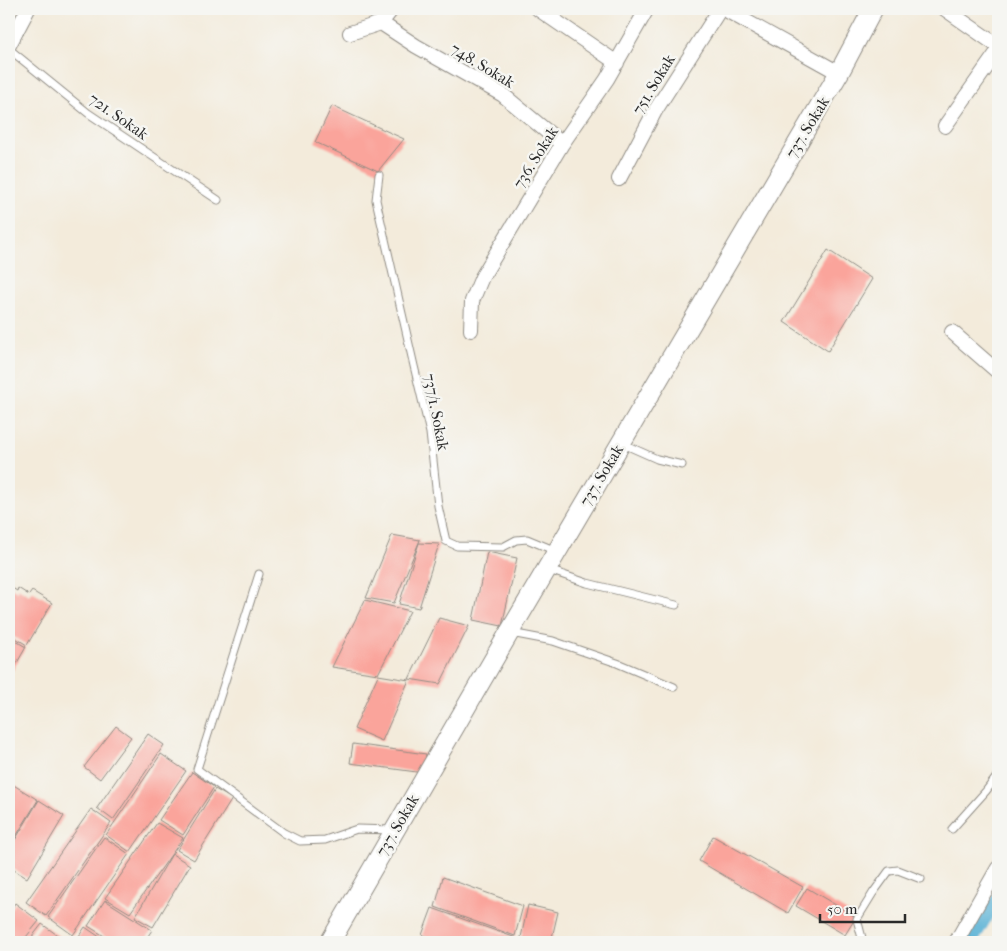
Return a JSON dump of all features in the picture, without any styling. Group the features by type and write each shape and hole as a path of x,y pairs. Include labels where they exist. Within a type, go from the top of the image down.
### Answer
{"street":[{"path":"9,47 28,9"},
{"path":"350,33 382,23 392,9"},
{"path":"538,9 617,63"},
{"name":"736. Sokak","path":"471,330 472,302 482,277 562,144 617,63 647,9"},
{"path":"722,9 839,74"},
{"name":"751. Sokak","path":"619,179 655,111 722,9"},
{"name":"737. Sokak","path":"330,942 508,633 839,74 873,9"},
{"path":"945,9 998,46"},
{"name":"748. Sokak","path":"382,23 416,46 503,95 562,144"},
{"path":"945,126 998,50"},
{"path":"952,332 998,372"},
{"path":"956,942 998,868"}],"lane":[{"name":"721. Sokak","path":"9,47 88,113 218,200"},
{"name":"737/1. Sokak","path":"379,175 376,200 430,433 438,506 446,541 456,546 503,547 516,540 527,539 557,551"},
{"path":"621,442 657,459 682,465"},
{"path":"546,569 587,583 676,605"},
{"path":"259,574 198,769 276,828 300,842 324,840 358,829 394,830"},
{"path":"508,633 553,641 617,663 674,687"},
{"path":"952,829 998,775"},
{"path":"863,942 857,919 872,893 889,871 898,870 921,879"}],"building":[{"path":"332,106 404,139 378,171 315,142"},
{"path":"828,250 872,279 828,351 784,322"},
{"path":"392,535 420,540 394,603 366,598"},
{"path":"419,543 439,544 419,608 399,604"},
{"path":"487,552 517,558 502,626 473,620"},
{"path":"9,586 17,591 18,588 29,595 32,591 52,603 27,645 9,634"},
{"path":"365,600 410,611 378,674 332,667"},
{"path":"439,618 469,626 440,684 409,679"},
{"path":"9,637 26,647 9,677"},
{"path":"378,675 409,680 382,741 354,729"},
{"path":"116,726 131,737 100,779 84,767"},
{"path":"148,734 164,745 113,820 97,808"},
{"path":"353,744 426,754 424,773 350,763"},
{"path":"161,754 186,771 130,852 106,835"},
{"path":"192,772 214,787 183,835 159,820"},
{"path":"12,784 38,800 9,848 9,789"},
{"path":"215,789 232,799 194,860 177,850"},
{"path":"39,800 64,816 27,878 9,867 9,850"},
{"path":"91,809 111,823 46,916 26,902"},
{"path":"157,823 183,838 130,913 105,898"},
{"path":"713,836 803,887 788,913 699,861"},
{"path":"104,837 129,854 73,935 48,917"},
{"path":"172,854 190,865 153,927 135,917"},
{"path":"443,877 523,906 515,936 435,907"},
{"path":"807,888 856,917 845,935 796,906"},
{"path":"105,900 152,930 144,942 114,942 88,926"},
{"path":"15,903 39,921 22,942 9,942 9,912"},
{"path":"528,905 558,912 551,942 520,942"},
{"path":"432,908 516,938 515,942 443,942 422,935"},
{"path":"42,924 67,942 28,942"},
{"path":"85,927 107,942 75,942"}],"waterway":[{"path":"972,942 998,897"}]}
